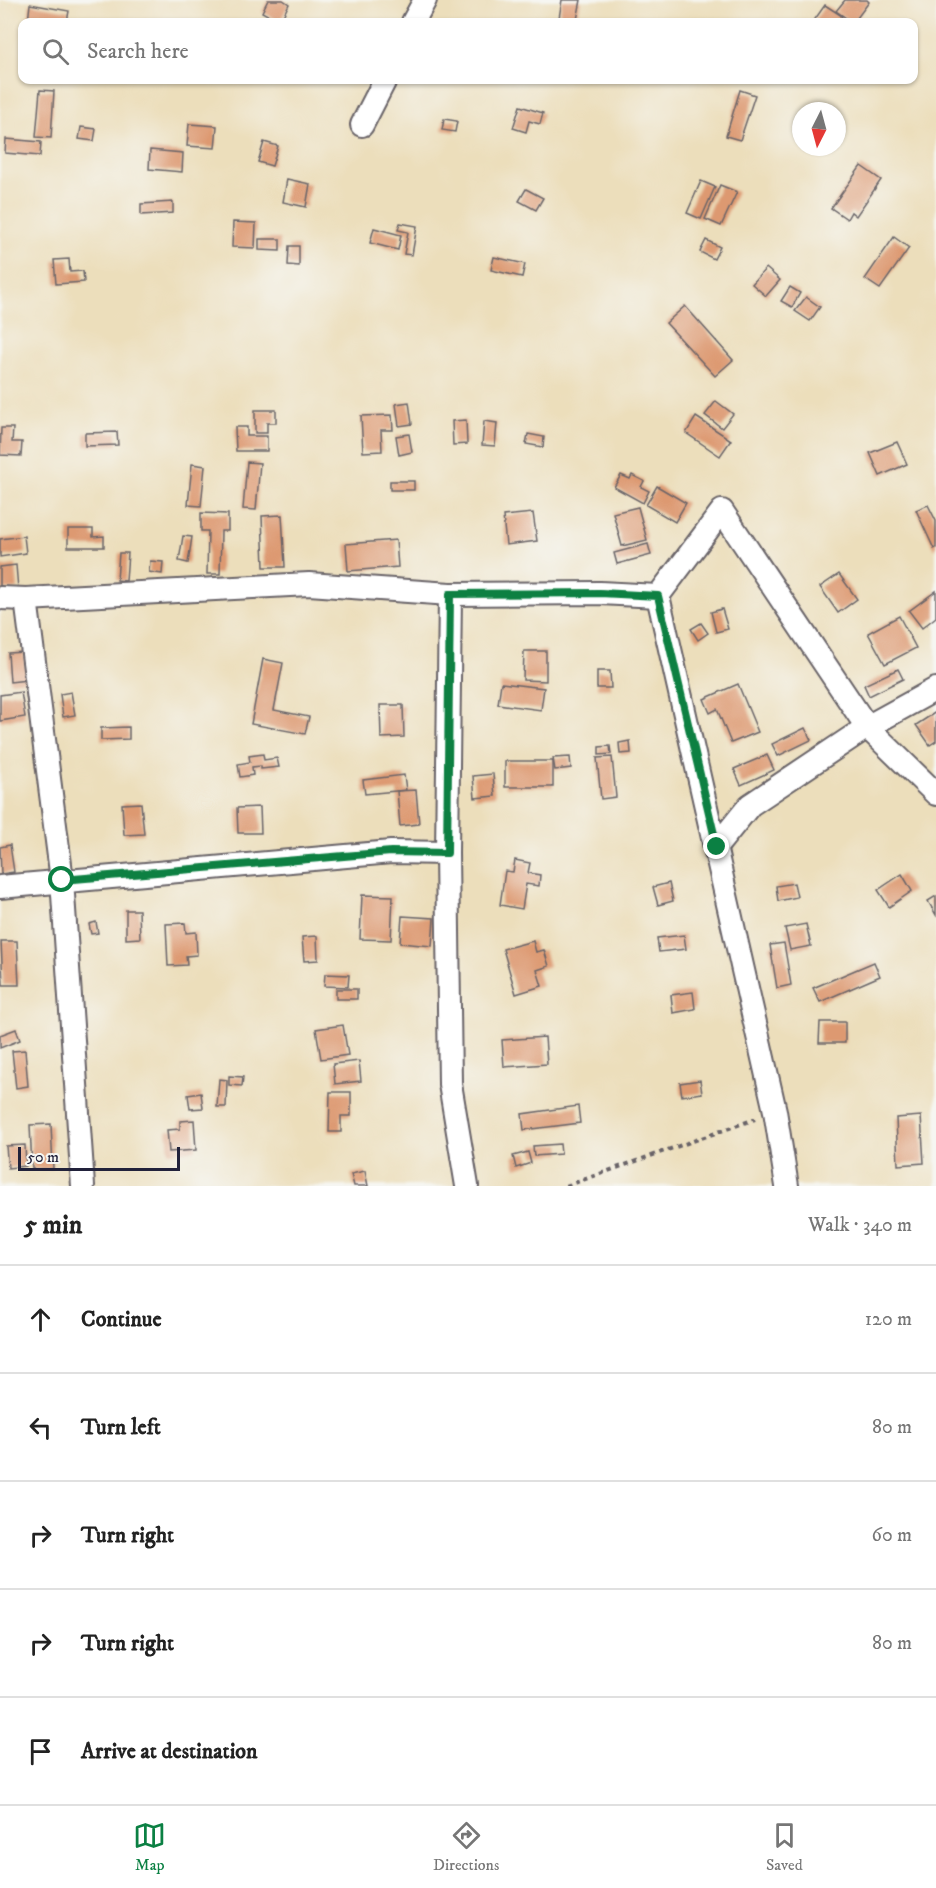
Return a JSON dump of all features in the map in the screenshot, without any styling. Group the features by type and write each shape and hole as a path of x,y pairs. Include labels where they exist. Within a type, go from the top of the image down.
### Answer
{"street":[{"path":"415,18 424,0"},
{"path":"362,125 383,84"},
{"path":"658,596 722,511 867,727 936,794"},
{"path":"0,598 26,599 309,584 450,594 600,593 658,596"},
{"path":"450,594 447,853 450,1084 467,1186"},
{"path":"658,596 717,847 775,1111 787,1186"},
{"path":"26,599 62,880 83,1186"},
{"path":"717,847 750,805 867,727 936,689"},
{"path":"0,886 391,852 447,853"}],"path":[{"path":"566,1186 775,1111"}],"building":[{"path":"268,0 283,0 289,4 282,18 273,18 262,12"},
{"path":"562,0 581,0 577,18 559,18"},
{"path":"845,0 867,0 869,2 857,18 846,18 836,11"},
{"path":"30,4 69,11 68,18 28,18"},
{"path":"825,5 842,16 840,18 816,18"},
{"path":"40,90 54,91 51,138 36,137"},
{"path":"740,90 755,95 740,140 726,136"},
{"path":"520,106 543,113 540,124 529,121 526,132 513,128"},
{"path":"444,119 457,121 455,132 442,130"},
{"path":"189,124 217,126 215,148 187,146"},
{"path":"81,127 96,129 94,141 79,139"},
{"path":"6,139 41,142 40,156 5,153"},
{"path":"264,142 278,146 272,166 258,162"},
{"path":"150,150 183,153 182,172 149,169"},
{"path":"861,166 881,180 856,216 851,212 847,219 831,208"},
{"path":"287,179 310,184 306,207 283,202"},
{"path":"701,181 715,187 701,219 687,213"},
{"path":"720,185 737,192 721,226 705,219"},
{"path":"526,189 543,198 536,210 519,201"},
{"path":"173,202 173,213 141,215 141,204"},
{"path":"233,222 256,223 255,248 232,247"},
{"path":"400,223 417,226 412,255 404,254 408,232 398,230"},
{"path":"374,228 401,235 398,250 370,243"},
{"path":"894,237 909,248 880,289 865,279"},
{"path":"259,239 280,239 280,251 259,250"},
{"path":"706,240 720,247 714,259 700,252"},
{"path":"289,246 299,246 299,266 288,265"},
{"path":"494,257 525,264 522,277 491,270"},
{"path":"69,259 70,272 83,271 84,282 56,284 54,260"},
{"path":"766,268 780,280 766,296 752,284"},
{"path":"790,287 800,293 792,307 781,301"},
{"path":"806,297 820,307 810,321 795,311"},
{"path":"685,306 733,360 715,376 666,323"},
{"path":"716,401 733,414 722,428 705,415"},
{"path":"409,402 412,424 399,426 396,404"},
{"path":"255,410 276,410 276,423 267,423 267,433 255,433"},
{"path":"392,415 393,430 381,430 382,451 363,452 361,416"},
{"path":"696,417 731,440 720,456 686,433"},
{"path":"466,420 467,444 453,445 452,421"},
{"path":"484,421 497,423 495,446 482,445"},
{"path":"235,427 247,427 247,436 267,436 267,451 236,451"},
{"path":"1,428 13,428 12,442 22,442 21,456 0,455"},
{"path":"117,432 118,445 85,446 85,433"},
{"path":"409,434 412,452 399,455 396,436"},
{"path":"528,434 544,437 543,447 526,444"},
{"path":"897,442 907,464 880,476 870,453"},
{"path":"247,462 260,463 256,510 243,509"},
{"path":"192,464 205,466 201,506 188,505"},
{"path":"621,475 630,479 632,475 644,481 641,487 649,491 643,503 614,487"},
{"path":"390,481 414,481 414,490 390,490"},
{"path":"657,486 686,503 675,522 646,505"},
{"path":"928,505 936,521 936,548 934,549 916,510"},
{"path":"638,507 647,540 622,546 613,513"},
{"path":"201,513 228,514 228,531 221,531 220,574 207,574 208,531 201,531"},
{"path":"533,513 537,541 506,545 503,516"},
{"path":"282,515 285,567 264,567 262,516"},
{"path":"68,529 93,529 93,537 104,536 104,547 68,547"},
{"path":"24,536 26,553 0,557 0,539"},
{"path":"183,536 192,537 188,563 179,561"},
{"path":"396,540 398,567 348,571 346,544"},
{"path":"648,544 651,555 617,564 614,553"},
{"path":"119,553 128,553 126,581 117,580"},
{"path":"150,561 163,562 162,574 149,572"},
{"path":"16,565 18,589 0,591 0,567"},
{"path":"839,574 857,599 838,613 820,587"},
{"path":"936,591 936,617 922,628 909,611"},
{"path":"722,609 728,629 716,632 711,612"},
{"path":"899,616 916,648 885,664 868,633"},
{"path":"701,623 708,633 698,640 691,629"},
{"path":"524,651 546,651 546,681 523,680"},
{"path":"24,652 27,680 10,682 8,653"},
{"path":"263,659 283,663 274,710 309,717 305,734 251,724"},
{"path":"898,669 903,679 869,696 864,685"},
{"path":"597,671 610,671 611,688 597,688"},
{"path":"501,683 544,688 541,710 498,704"},
{"path":"738,684 758,732 731,743 717,709 710,713 704,699"},
{"path":"21,692 25,717 0,721 0,695"},
{"path":"71,692 75,715 63,717 60,694"},
{"path":"380,705 403,705 404,737 381,738"},
{"path":"936,712 936,741 930,745 916,725"},
{"path":"129,727 129,739 101,740 101,728"},
{"path":"805,728 811,740 778,756 772,744"},
{"path":"630,741 631,753 620,754 619,743"},
{"path":"610,746 611,754 599,755 599,747"},
{"path":"263,754 264,760 277,758 279,767 261,769 261,766 252,767 253,775 240,777 238,764 250,762 249,756"},
{"path":"767,755 774,770 741,785 734,769"},
{"path":"570,757 571,768 555,770 553,758"},
{"path":"612,757 616,797 601,799 597,758"},
{"path":"505,761 553,761 553,787 505,787"},
{"path":"493,774 495,796 475,798 473,776"},
{"path":"404,775 406,790 365,794 363,780"},
{"path":"416,790 419,824 400,826 397,791"},
{"path":"141,803 144,834 124,835 122,804"},
{"path":"260,807 261,833 238,833 237,808"},
{"path":"10,845 14,872 1,874 0,847"},
{"path":"515,860 530,863 528,873 540,875 539,886 526,884 522,909 500,905 505,871 513,872"},
{"path":"902,874 912,891 889,907 878,890"},
{"path":"669,883 673,901 658,905 653,887"},
{"path":"794,883 797,897 778,901 776,886"},
{"path":"362,895 393,896 391,940 360,939"},
{"path":"936,896 936,915 928,901"},
{"path":"126,910 139,910 140,938 126,939"},
{"path":"402,916 434,918 432,946 400,943"},
{"path":"96,922 98,933 91,934 89,924"},
{"path":"185,923 186,933 196,932 197,955 186,956 187,965 168,966 166,924"},
{"path":"806,924 811,946 790,950 785,928"},
{"path":"684,935 686,949 659,952 657,938"},
{"path":"317,936 318,960 304,961 302,937"},
{"path":"1,941 17,941 19,985 3,985"},
{"path":"533,941 536,952 544,950 549,966 537,970 542,986 516,994 503,949"},
{"path":"784,943 791,985 777,988 770,945"},
{"path":"874,962 880,976 820,1002 813,988"},
{"path":"325,974 349,975 348,987 324,986"},
{"path":"336,989 357,989 357,999 336,999"},
{"path":"693,992 695,1009 673,1013 671,995"},
{"path":"820,1022 845,1022 845,1043 819,1043"},
{"path":"343,1025 348,1055 321,1059 316,1029"},
{"path":"16,1029 20,1040 0,1048 0,1035"},
{"path":"545,1037 547,1064 504,1067 502,1040"},
{"path":"25,1050 28,1086 16,1088 12,1051"},
{"path":"359,1061 361,1081 335,1084 333,1064"},
{"path":"229,1076 243,1077 242,1086 229,1085"},
{"path":"219,1079 227,1080 226,1107 217,1107"},
{"path":"700,1080 702,1093 682,1096 680,1083"},
{"path":"330,1092 351,1092 351,1116 341,1116 341,1132 329,1132"},
{"path":"201,1093 203,1108 190,1109 188,1095"},
{"path":"578,1106 580,1123 524,1130 522,1114"},
{"path":"921,1116 924,1163 898,1165 896,1118"},
{"path":"194,1120 196,1150 169,1152 167,1130 180,1129 180,1121"},
{"path":"51,1124 53,1169 32,1169 30,1125"},
{"path":"560,1144 561,1154 534,1156 533,1146"},
{"path":"25,1145 26,1166 8,1168 6,1146"},
{"path":"528,1152 531,1163 516,1168 513,1156"},
{"path":"365,1171 368,1186 354,1186 351,1174"}],"route":[{"path":"62,880 391,852 447,853 450,594 600,593 658,596 717,847"}]}
